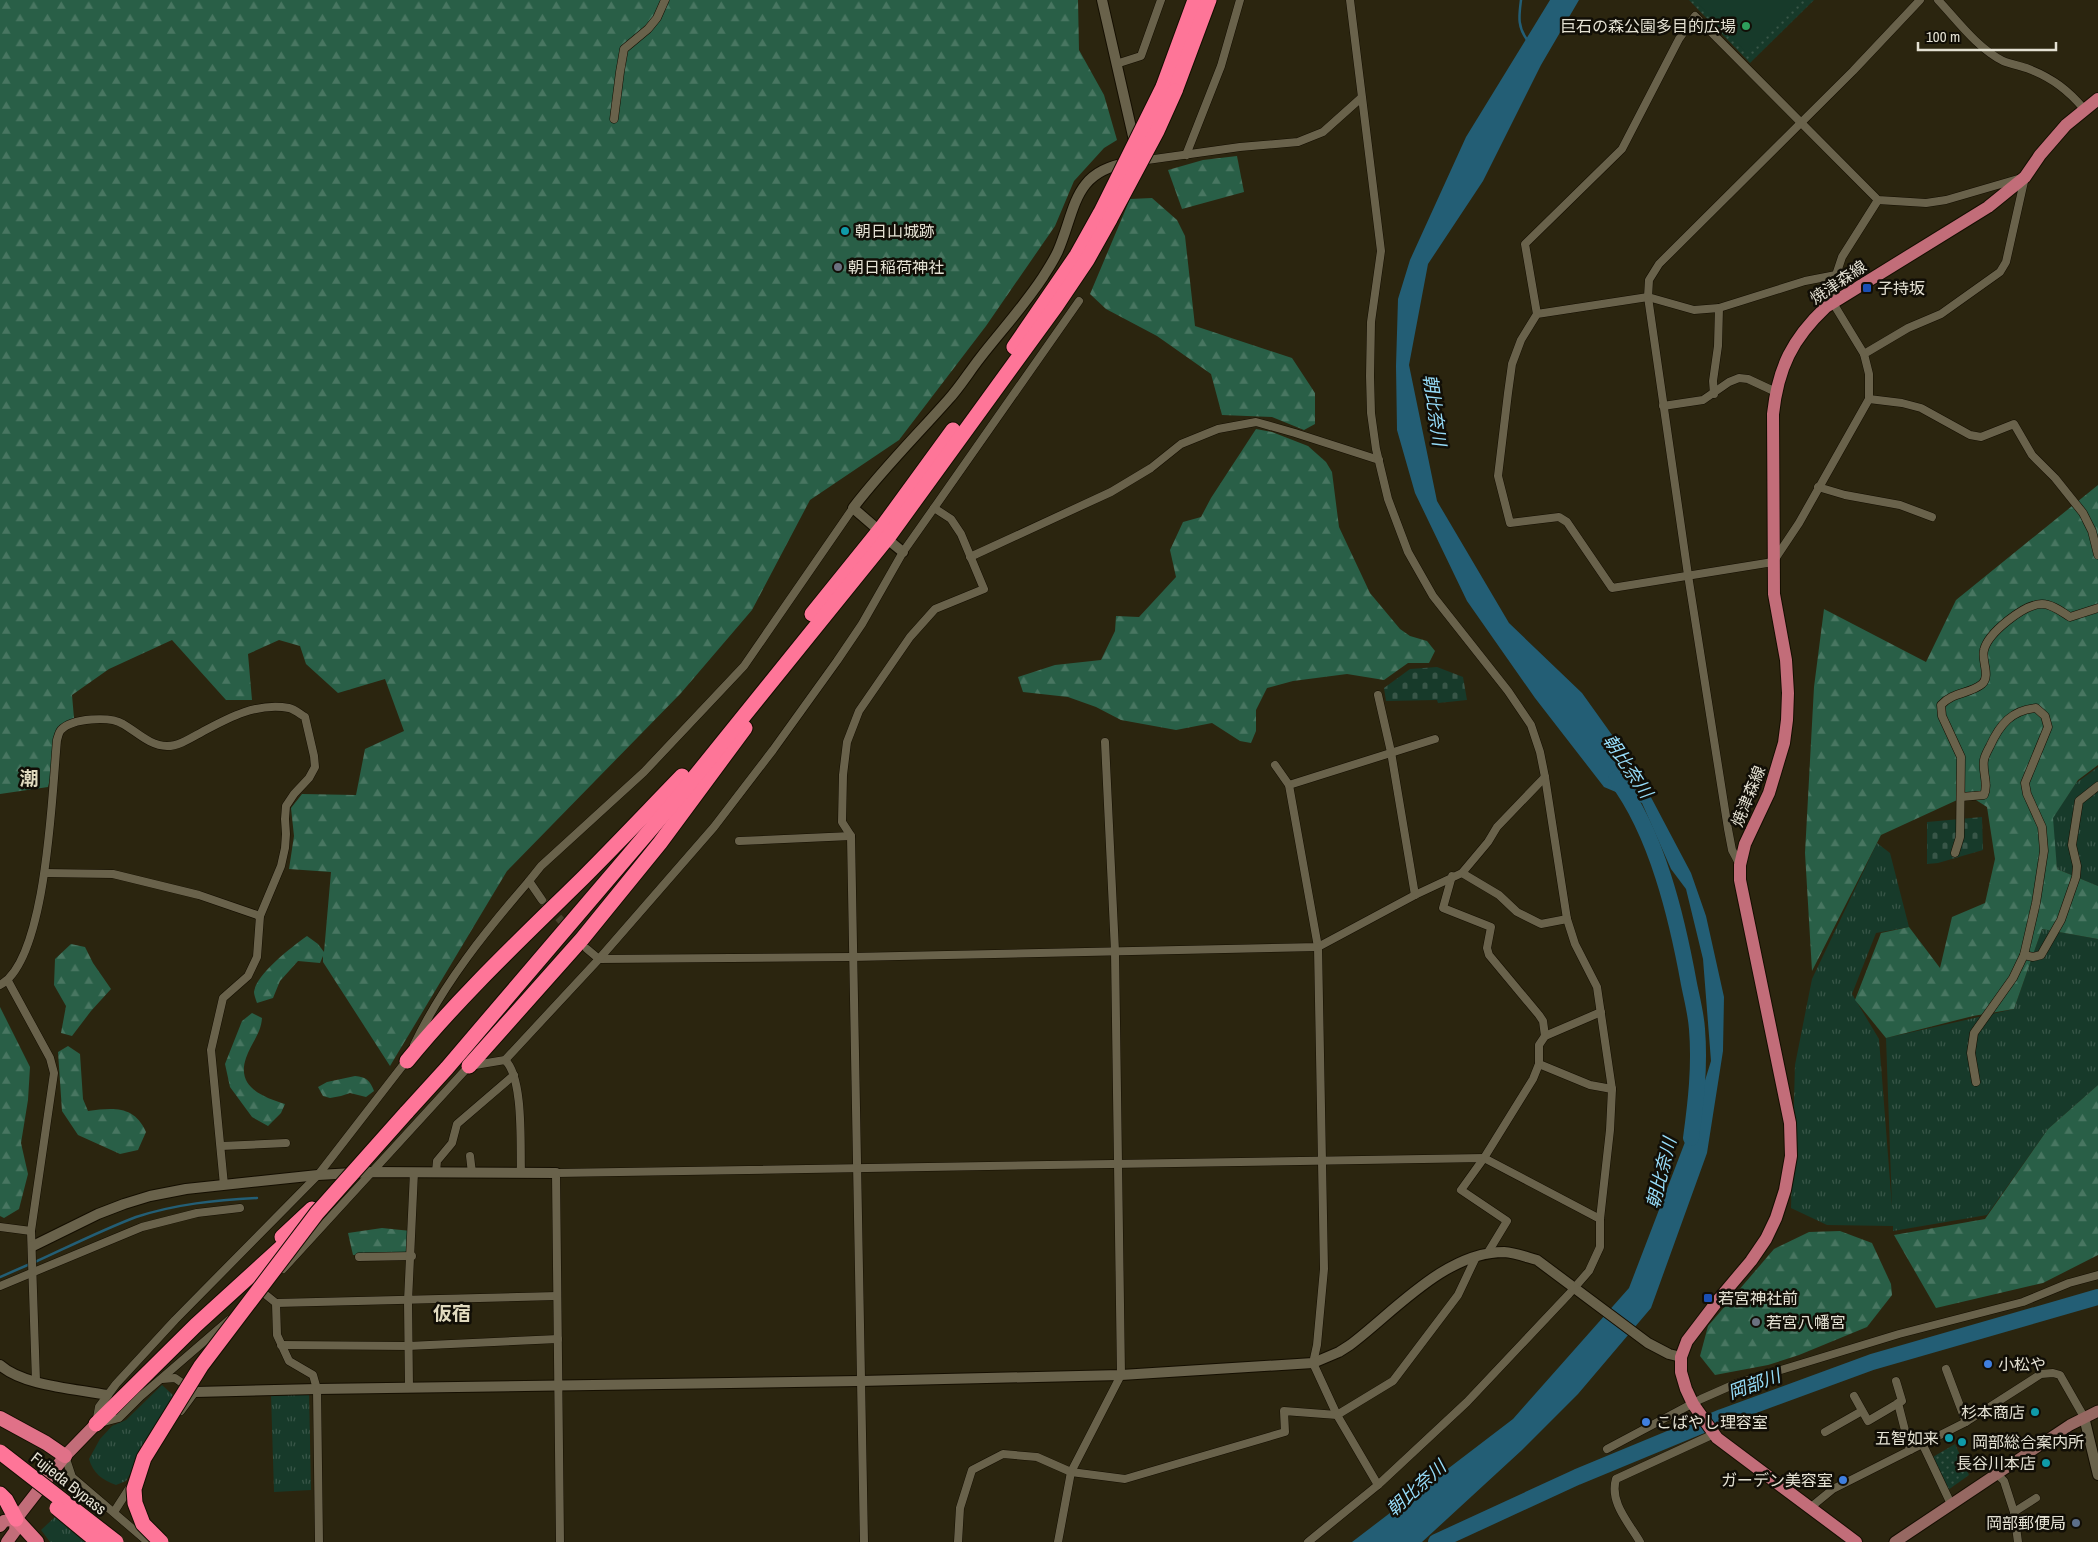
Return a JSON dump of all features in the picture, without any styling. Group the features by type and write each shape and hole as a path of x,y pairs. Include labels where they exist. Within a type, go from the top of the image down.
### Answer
{"highway":[{"path":"96,1424 196,1325 270,1258 314,1211 403,1109 682,776 883,526 1014,347 1076,255 1106,216 1157,131 1195,0"},
{"path":"1169,89 1209,0"},
{"path":"403,1109 447,1068 680,795 889,536 1087,260 1106,216"},
{"path":"469,1066 582,939 660,843 772,692 815,626"},
{"path":"407,1061 438,1023 473,986 682,776"},
{"path":"96,1424 183,1328 314,1211"},
{"path":"161,1542 143,1524 135,1503 134,1489 144,1458 201,1366 314,1211"},
{"path":"0,1418 46,1443 65,1456"},
{"name":"Fujieda Bypass","path":"0,1452 116,1542"},
{"name":"Fujieda Bypass","path":"0,1460 98,1542"},
{"path":"0,1494 6,1500 5,1521 38,1542"}],"main road":[{"name":"焼津森線","path":"1681,1357 1687,1341 1696,1328 1751,1261 1766,1239 1776,1218 1785,1190 1790,1156 1790,1123 1740,880 1740,865 1745,844 1769,793 1784,743 1787,720 1786,660 1774,594 1773,562 1773,414 1776,392 1784,363 1807,325 1833,302 1973,217 2025,177 2040,155 2066,125 2098,99"},
{"path":"1681,1357 1681,1372 1686,1389 1694,1406 1713,1433 1856,1542"},
{"path":"1895,1542 2084,1417 2098,1411"},
{"path":"7,1542 15,1531 5,1521 96,1424"}],"street":[{"path":"614,118 624,49 648,30 657,18 665,0"},
{"path":"1102,0 1139,162"},
{"path":"1116,64 1141,56 1161,0"},
{"path":"1186,155 1221,66 1240,0"},
{"path":"1308,1542 1378,1485 1467,1402 1579,1290 1600,1247 1600,1219 1610,1130 1612,1089 1597,987 1575,944 1567,919 1545,777 1540,752 1531,725 1438,603 1408,552 1388,499 1371,413 1372,309 1378,282 1381,251 1350,0"},
{"path":"1740,865 1732,850 1728,829 1688,575 1648,297 1649,280 1659,264 1853,71 1920,0"},
{"path":"1938,0 1986,49 2003,60 2059,83 2072,94 2084,109"},
{"path":"1864,354 1908,328 1941,314 2000,272 2006,262 2025,177 1946,200 1926,203 1878,200 1695,16 1679,39 1622,149 1525,244 1538,314 1521,340 1512,364 1508,393 1498,476 1510,523 1559,517 1567,522 1612,588 1773,562 1799,523 1868,399 1869,374 1864,354 1833,302 1836,275 1842,257 1878,200"},
{"path":"1079,300 903,552 862,624 773,750 714,827 507,1062 469,1066 267,1286 119,1418 96,1424 99,1407 107,1394 175,1320 318,1175 407,1061 422,1029 442,994 479,940 528,881 541,866 644,772 744,666 875,479 951,398 980,358 1026,302 1058,252 1070,213 1091,178 1110,166 1240,147 1298,142 1323,132 1361,98"},
{"path":"1538,314 1648,297 1694,310 1719,308 1805,281 1836,275"},
{"path":"1714,394 1713,381 1718,346 1719,308"},
{"path":"1663,406 1703,400 1739,378 1748,379 1776,392"},
{"path":"1868,399 1902,403 1921,408 1970,435 1981,437 2014,424 2032,455 2055,478 2084,513 2092,531 2098,555"},
{"path":"970,557 1111,492 1151,468 1181,444 1227,427 1256,422 1379,460"},
{"path":"1818,488 1900,505 1932,517"},
{"path":"853,508 875,527"},
{"path":"864,1542 850,836 842,822 843,775 847,742 859,711 910,637 935,609 984,589 961,534 951,519 934,508"},
{"path":"892,543 903,552"},
{"path":"1955,853 1960,837 1961,757 1942,716 1941,705 1946,700 1982,684 1986,677 1983,651 2006,620 2032,606 2041,604 2050,605 2070,617 2098,608"},
{"path":"1378,695 1391,752 1415,895"},
{"path":"0,986 8,981 28,947 34,931 45,873 57,740 61,730 75,721 107,720 122,723 132,731 158,745 168,746 184,742 249,710 270,707 290,708 305,717 315,767 309,778 286,806 284,819 286,834 281,866 260,916 256,956 248,976 223,998 211,1050 224,1185"},
{"path":"1961,797 1984,795 1987,789 1984,760 1997,732 2006,719 2024,709 2036,708 2045,716 2048,728 2025,783 2027,794 2042,827 2044,851 2036,903 2024,955 2013,978 1974,1033 1972,1053 1976,1082"},
{"path":"1290,785 1435,739"},
{"path":"1058,1542 1072,1472 1121,1374 1115,951 1105,742"},
{"path":"1275,765 1290,785 1318,947 1324,1269 1317,1345 1313,1363 1337,1415 1378,1485"},
{"path":"587,949 598,959 852,957 1318,947 1415,895 1452,876 1462,873 1488,842 1496,826 1545,777"},
{"path":"2024,955 2033,957 2041,955 2061,920 2076,877 2077,866 2072,845 2079,801 2098,786"},
{"path":"739,841 850,836"},
{"path":"45,873 113,874 199,895 260,916"},
{"path":"1462,873 1499,895 1517,912 1541,924 1567,919"},
{"path":"1452,876 1443,908 1490,927 1487,948 1489,955 1543,1021 1544,1036 1540,1045 1539,1064 1533,1079 1484,1158 1460,1190 1507,1221 1487,1254"},
{"path":"528,881 542,900"},
{"path":"8,981 50,1058 54,1073 31,1231 33,1246 32,1274 36,1382"},
{"path":"1544,1036 1601,1012"},
{"path":"507,1062 518,1086 521,1173"},
{"path":"1539,1064 1590,1085 1612,1089"},
{"path":"436,1172 437,1161 452,1144 457,1124 514,1075"},
{"path":"221,1146 286,1142"},
{"path":"470,1156 472,1173"},
{"path":"33,1246 98,1214 150,1196 186,1189 318,1175 371,1172 556,1173 1484,1158 1600,1219"},
{"path":"409,1387 408,1301 412,1256 414,1172"},
{"path":"556,1173 560,1542"},
{"path":"0,1286 142,1227 197,1213 240,1208"},
{"path":"0,1227 31,1231"},
{"path":"162,1379 175,1378 195,1392 860,1381 1121,1374 1313,1363 1350,1345 1443,1272 1476,1257 1503,1252 1538,1260 1642,1339 1659,1350 1681,1357"},
{"path":"359,1257 412,1256"},
{"path":"958,1542 960,1508 972,1470 1004,1454 1037,1457 1072,1472 1125,1479 1286,1432 1284,1411 1337,1415 1393,1380 1458,1294 1476,1257"},
{"path":"1607,1449 1735,1384 1899,1334 2023,1302 2069,1282 2098,1275"},
{"path":"266,1296 276,1304 557,1296"},
{"path":"276,1304 277,1335 281,1345 289,1361 313,1375 317,1389 319,1542"},
{"path":"281,1345 408,1346 558,1339"},
{"path":"0,1365 7,1371 36,1382 107,1394"},
{"path":"1946,1369 1966,1422"},
{"path":"1811,1507 1833,1489 1966,1422 2041,1374 2053,1372 2060,1375 2084,1417 2096,1454 2098,1475"},
{"path":"1854,1396 1868,1421 1902,1401 1896,1381"},
{"path":"114,1512 195,1392"},
{"path":"1898,1403 1910,1450"},
{"path":"1825,1432 1862,1411"},
{"path":"1640,1542 1615,1498 1614,1486 1616,1479 1713,1433"},
{"path":"1923,1445 1951,1504"},
{"path":"65,1456 72,1477 148,1542"},
{"path":"1997,1474 2004,1480 2014,1512 2018,1542"},
{"path":"2014,1512 2036,1498"}],"green space":[{"path":"0,0 1078,0 1079,50 1104,95 1117,140 1104,148 1074,181 1055,226 986,326 899,440 810,500 752,610 681,693 507,871 390,1066 323,962 323,956 320,963 298,961 280,981 273,998 257,1003 254,992 256,985 268,969 307,936 318,944 324,952 331,872 289,869 294,836 291,808 302,794 356,795 365,749 404,731 385,679 338,693 306,664 300,646 279,640 248,654 252,700 226,700 172,640 109,669 72,695 74,718 61,730 48,787 0,794"},
{"name":"巨石の森公園多目的広場","path":"1689,0 1814,0 1750,63"},
{"name":"巨石の森公園多目的広場","path":"1695,0 1798,0 1746,52"},
{"path":"1237,156 1244,192 1182,209 1168,170 1203,160"},
{"path":"1152,198 1177,220 1185,236 1195,326 1292,358 1315,393 1315,424 1304,430 1272,417 1222,415 1211,374 1157,336 1106,309 1090,294 1130,199"},
{"path":"1256,429 1272,432 1308,446 1326,462 1332,472 1339,527 1370,593 1400,629 1410,636 1427,641 1435,651 1429,663 1408,663 1384,680 1347,674 1293,681 1267,688 1256,710 1256,731 1251,743 1240,741 1212,723 1176,730 1121,720 1096,707 1068,697 1023,692 1018,677 1055,665 1101,660 1115,631 1116,616 1139,617 1176,577 1170,550 1183,522 1201,517 1211,498"},
{"path":"2098,485 2098,765 2078,780 2053,818 2057,869 2098,886 2098,939 2042,929 2014,1009 1973,1016 1886,1038 1855,1000 1881,933 1909,927 1940,968 1952,917 1985,903 1995,859 1987,807 1968,795 1881,835 1812,971 1805,853 1814,687 1824,609 1926,662 1956,600"},
{"path":"1437,667 1463,677 1467,700 1438,703 1437,700 1386,701 1384,688 1410,669"},
{"path":"2098,767 2098,886 2057,869 2051,820 2076,783"},
{"path":"1982,817 1983,850 1938,863 1927,864 1927,822"},
{"path":"1877,843 1890,853 1909,927 1876,933 1852,994 1879,1039 1892,1207 1886,1038 2014,1009 2042,929 2098,939 2098,1085 2048,1129 1987,1215 1893,1231 1893,1226 1827,1225 1791,1208 1795,1065 1812,979"},
{"path":"71,944 85,947 93,963 111,989 72,1036 61,1033 66,1006 54,985 55,959"},
{"path":"0,1007 30,1067 28,1100 21,1143 28,1174 19,1209 4,1218 0,1216"},
{"path":"252,1013 262,1018 258,1034 246,1058 245,1076 248,1083 260,1094 285,1104 281,1113 268,1126 252,1117 230,1087 225,1064 242,1021"},
{"path":"68,1046 80,1054 83,1099 88,1111 122,1110 135,1117 146,1132 138,1150 120,1154 78,1135 62,1111 58,1052"},
{"path":"355,1076 367,1080 374,1091 366,1097 350,1093 330,1098 323,1096 318,1087 327,1082"},
{"path":"2098,1085 2098,1255 2043,1283 1936,1308 1894,1235 1985,1219 2048,1129"},
{"path":"382,1228 411,1231 409,1253 353,1255 348,1233"},
{"path":"1840,1231 1872,1243 1891,1284 1892,1295 1867,1327 1799,1355 1768,1365 1715,1375 1700,1356 1708,1326 1774,1249 1809,1232"},
{"path":"162,1385 175,1397 126,1481 116,1485 106,1481 96,1472 89,1459 100,1439 112,1426 126,1420"},
{"path":"309,1391 311,1490 274,1492 271,1394"},
{"path":"1955,1444 1969,1475 1948,1490 1933,1457"},
{"path":"55,1517 85,1542 50,1542 41,1530"}],"water":[{"path":"1550,0 1579,0 1541,65 1483,181 1428,264 1409,365 1437,501 1509,623 1582,693 1635,767 1691,873 1706,916 1724,997 1723,1051 1707,1153 1651,1308 1578,1394 1522,1450 1422,1542 1352,1542 1513,1419 1629,1288 1690,1129 1711,1061 1703,959 1686,889 1671,869 1642,803 1604,787 1535,698 1467,601 1415,493 1397,430 1398,299 1410,260 1466,137"}],"waterway":[{"path":"1521,0 1520,26 1528,41"},
{"name":"朝比奈川","path":"1616,779 1643,825 1654,850 1671,904 1684,958 1696,1018 1698,1043 1697,1084 1691,1138"},
{"path":"35,1262 136,1217 196,1203 257,1198"},
{"path":"0,1277 30,1264"},
{"name":"岡部川","path":"1436,1542 1577,1477 1722,1417 1872,1362 2098,1297"}],"tunnel":[{"path":"542,900 581,942"}],"place":[{"name":"巨石の森公園多目的広場","path":"1746,26"},
{"name":"朝日山城跡","path":"845,231"},
{"name":"朝日稲荷神社","path":"838,267"},
{"name":"子持坂","path":"1867,288"},
{"name":"若宮神社前","path":"1708,1298"},
{"name":"若宮八幡宮","path":"1756,1322"},
{"name":"小松や","path":"1988,1364"},
{"name":"杉本商店","path":"2035,1412"},
{"name":"こばやし理容室","path":"1646,1422"},
{"name":"五智如来","path":"1949,1438"},
{"name":"岡部総合案内所","path":"1962,1442"},
{"name":"長谷川本店","path":"2046,1463"},
{"name":"ガーデン美容室","path":"1843,1480"},
{"name":"岡部郵便局","path":"2076,1523"}],"district":[{"name":"潮","path":"29,778"},
{"name":"仮宿","path":"452,1313"}]}
